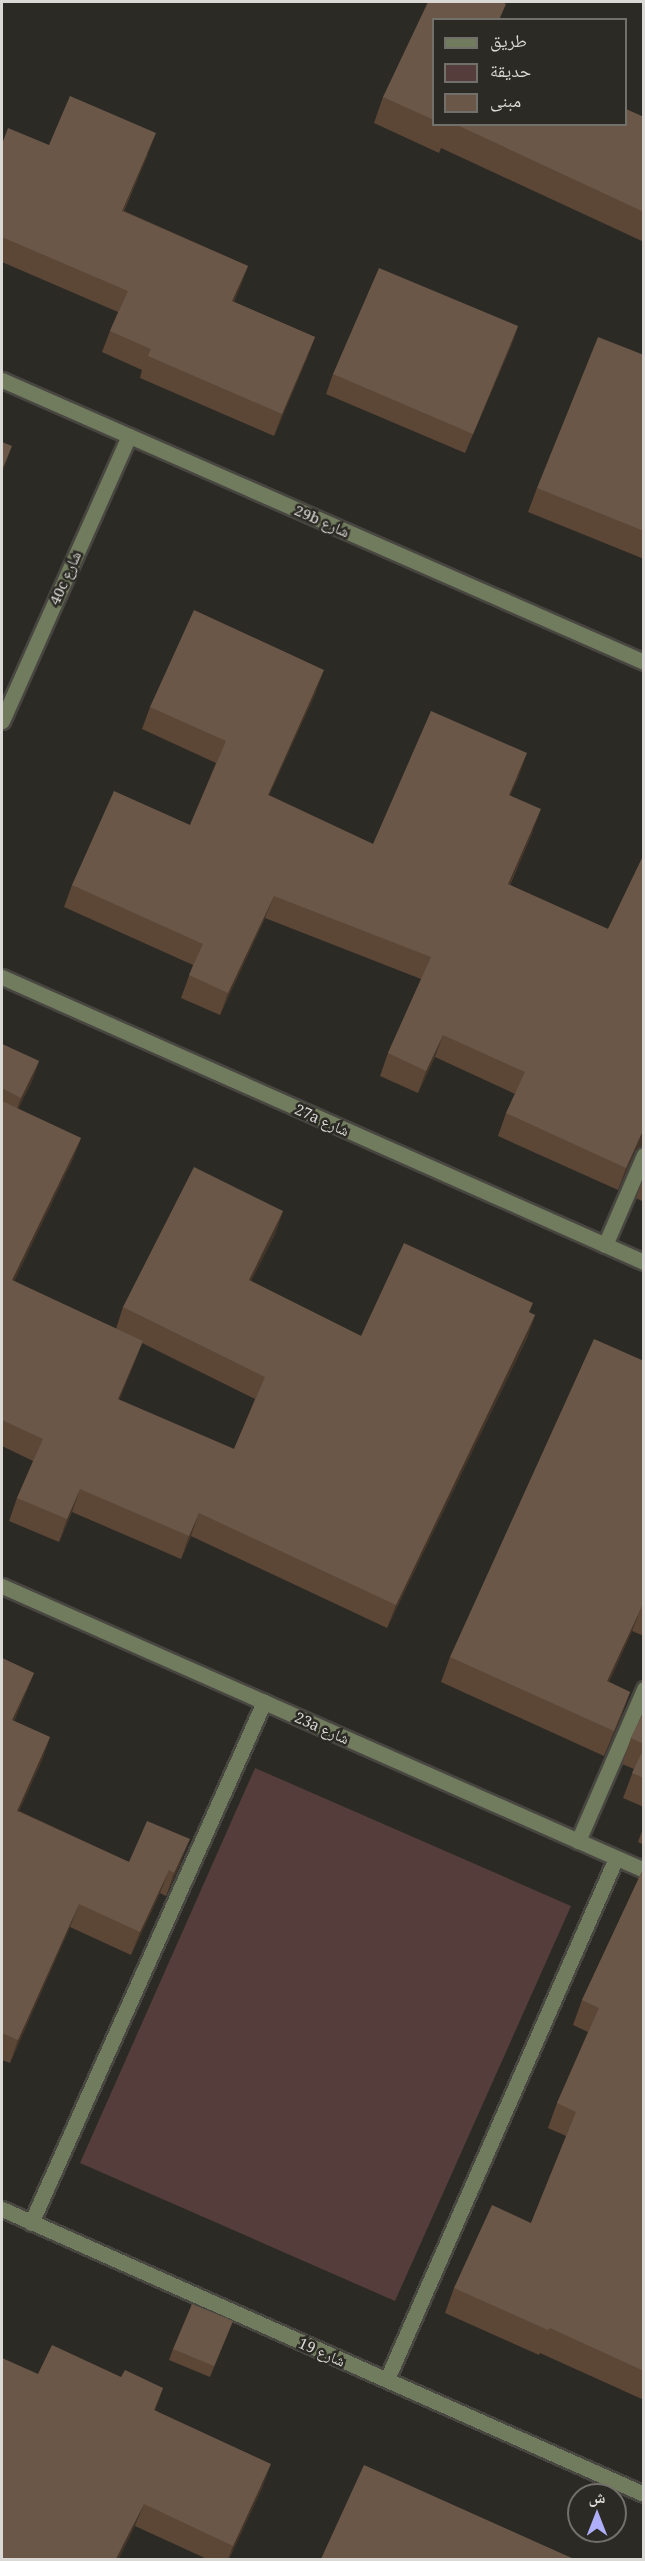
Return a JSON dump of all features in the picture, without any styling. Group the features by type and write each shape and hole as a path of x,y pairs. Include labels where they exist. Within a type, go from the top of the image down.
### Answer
{"street":[{"name":"29b شارع","path":"2,380 644,662"},
{"name":"40c شارع","path":"2,721 129,436"},
{"name":"27a شارع","path":"2,977 644,1262"},
{"path":"604,1245 644,1155"},
{"name":"23a شارع","path":"2,1586 644,1870"},
{"path":"578,1841 644,1689"},
{"path":"31,2223 264,1702"},
{"path":"387,2379 616,1858"},
{"name":"شارع 19","path":"2,2209 644,2494"}],"green space":[{"path":"255,1768 571,1906 395,2301 80,2163"}],"building":[{"path":"428,2 502,2 506,4 500,18 432,18 432,119 383,97"},
{"path":"70,96 156,133 122,211 248,266 232,301 315,337 282,414 148,356 151,349 110,331 128,291 2,237 2,144 8,128 49,145"},
{"path":"627,109 644,117 644,212 459,126 627,126"},
{"path":"379,268 518,326 473,434 333,374"},
{"path":"598,337 644,355 644,531 537,488"},
{"path":"2,442 12,446 2,470"},
{"path":"194,610 324,670 268,795 373,844 431,711 527,753 509,795 541,809 508,884 608,929 644,854 644,1128 626,1168 506,1113 525,1072 443,1035 426,1071 388,1053 431,957 274,896 228,993 189,975 203,944 72,885 114,791 190,825 226,741 150,707"},
{"path":"2,1044 39,1061 21,1098 2,1088"},
{"path":"2,1101 81,1138 12,1280 143,1341 118,1399 234,1449 265,1377 123,1307 194,1167 283,1211 249,1280 361,1336 404,1243 533,1303 529,1312 535,1315 396,1605 199,1513 189,1536 80,1489 67,1519 17,1498 43,1439 2,1420"},
{"path":"594,1339 644,1361 644,1607 642,1606 607,1681 630,1692 614,1731 450,1657"},
{"path":"2,1658 34,1673 12,1720 50,1737 17,1811 129,1862 147,1821 190,1839 174,1873 169,1870 140,1932 79,1904 18,2040 2,2033"},
{"path":"644,1711 644,1744 631,1738"},
{"path":"644,1748 644,1778 632,1773"},
{"path":"644,1867 644,2371 454,2288 492,2205 531,2223 576,2112 557,2103 599,2008 582,2000"},
{"path":"192,2304 233,2321 214,2366 173,2349"},
{"path":"52,2345 121,2377 125,2370 163,2388 154,2410 271,2464 233,2546 144,2504 116,2559 2,2559 2,2358 38,2374"},
{"path":"364,2465 574,2559 321,2559"}]}
